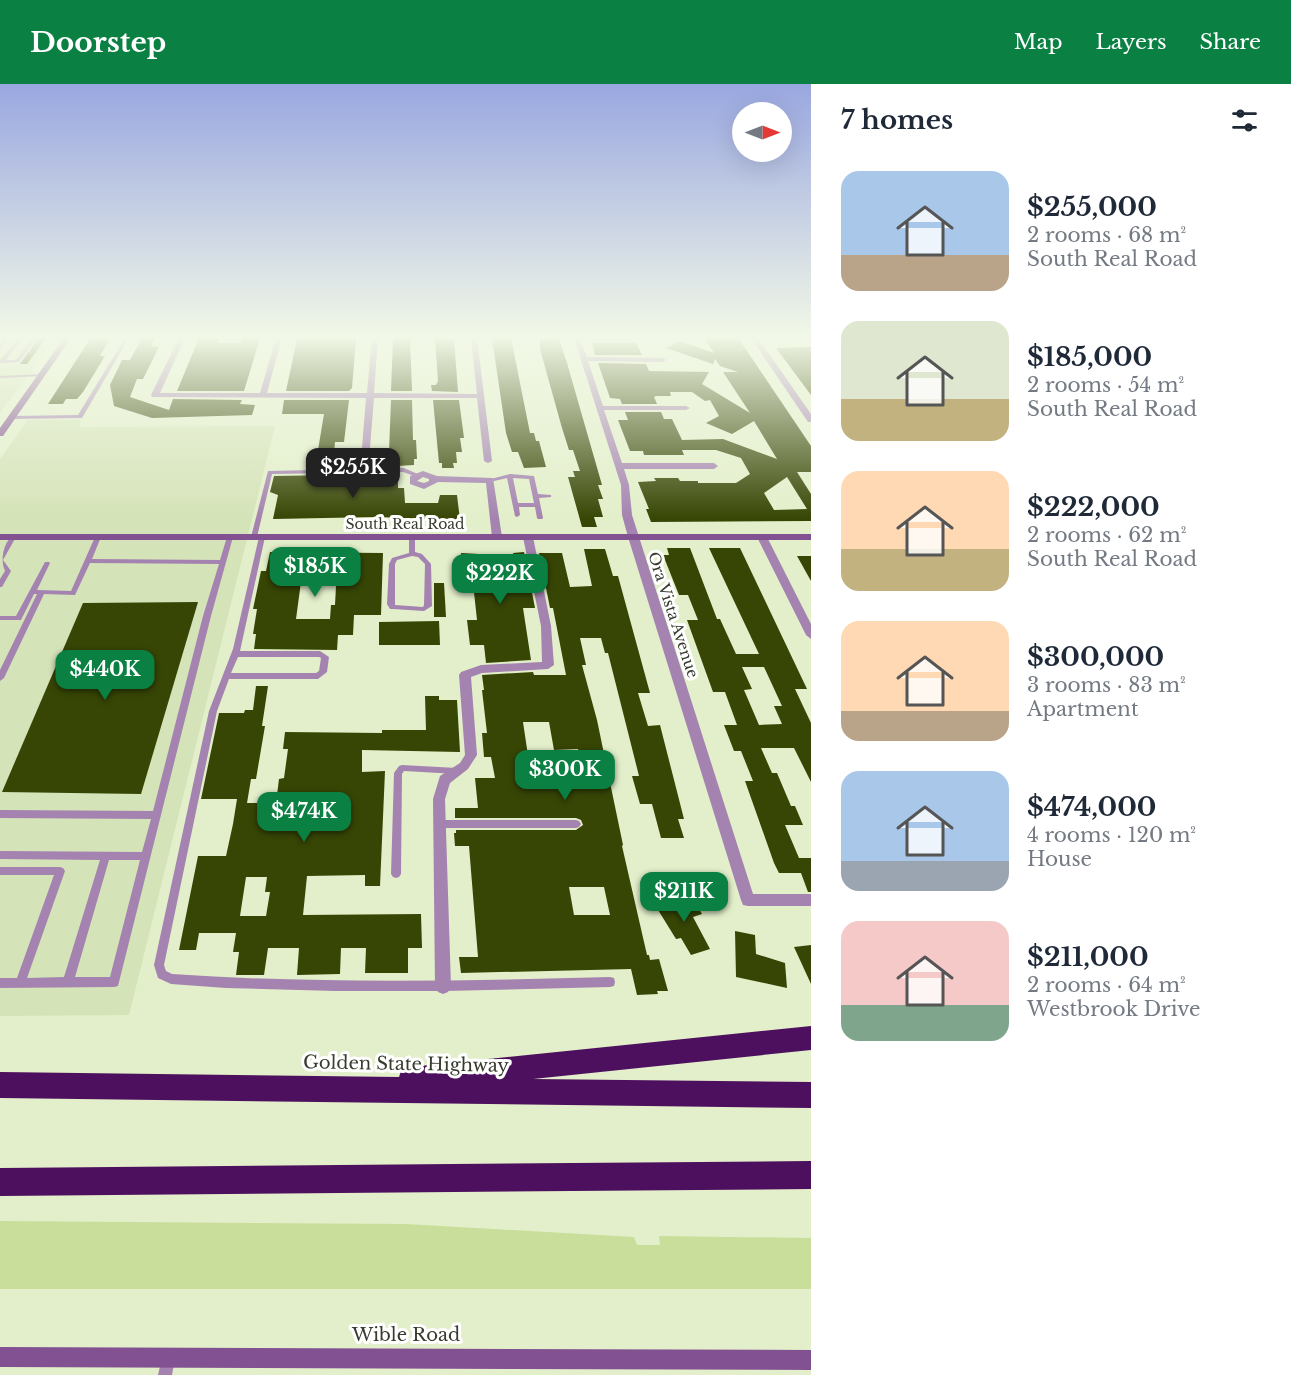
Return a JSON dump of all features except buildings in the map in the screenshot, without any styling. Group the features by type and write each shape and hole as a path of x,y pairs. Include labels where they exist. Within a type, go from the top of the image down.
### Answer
{"highway":[{"path":"334,1089 708,1047 811,1038"},
{"name":"Golden State Highway","path":"0,1085 811,1095"},
{"path":"0,1182 811,1175"}],"street":[{"path":"1,430 25,398"},
{"path":"365,460 371,398"},
{"path":"481,398 488,461"},
{"name":"Ora Vista Avenue","path":"597,398 625,486 627,515 633,537 748,900 811,900"},
{"path":"796,398 811,420"},
{"path":"600,408 686,408"},
{"path":"619,466 714,466"},
{"path":"417,475 412,480 420,486 432,484 435,479 490,480 497,537"},
{"name":"South Real Road","path":"0,537 811,537"},
{"path":"443,987 439,799 444,780 464,766 471,755 465,675 481,669 548,664 546,626 528,537"},
{"path":"762,537 811,635"},
{"name":"Wible Road","path":"0,1358 166,1366 760,1367 811,1360"}],"lane":[{"path":"11,417 80,417 91,398"},
{"path":"417,475 404,470 270,472 235,654 213,711 159,965 162,974 171,979 246,985 443,987 610,982"},
{"path":"490,480 510,476 532,477 540,518"},
{"path":"510,476 517,515"},
{"path":"536,496 549,496"},
{"path":"516,505 538,505"},
{"path":"0,585 8,571 0,560 3,550 13,537"},
{"path":"32,592 74,593 98,537"},
{"path":"0,983 114,982 230,537"},
{"path":"412,537 412,554"},
{"path":"412,554 425,558 428,564 428,606 424,609 393,608 391,604 394,559 412,554"},
{"path":"88,561 223,562"},
{"path":"1,620 18,618 47,563"},
{"path":"0,678 42,592"},
{"path":"227,676 318,676 323,672 326,657 320,654 235,654"},
{"path":"396,874 398,773 402,768 457,771"},
{"path":"0,814 157,815"},
{"path":"440,824 576,824"},
{"path":"0,855 146,856"},
{"path":"68,983 106,855"},
{"path":"0,870 60,871 20,983"}],"shaded area":[{"path":"0,398 11,398 0,413"},
{"path":"28,420 81,420 79,427 275,426 129,1015 0,1016 0,459"},
{"path":"0,1221 406,1224 634,1237 637,1245 660,1245 659,1236 811,1238 811,1289 0,1289"}]}
